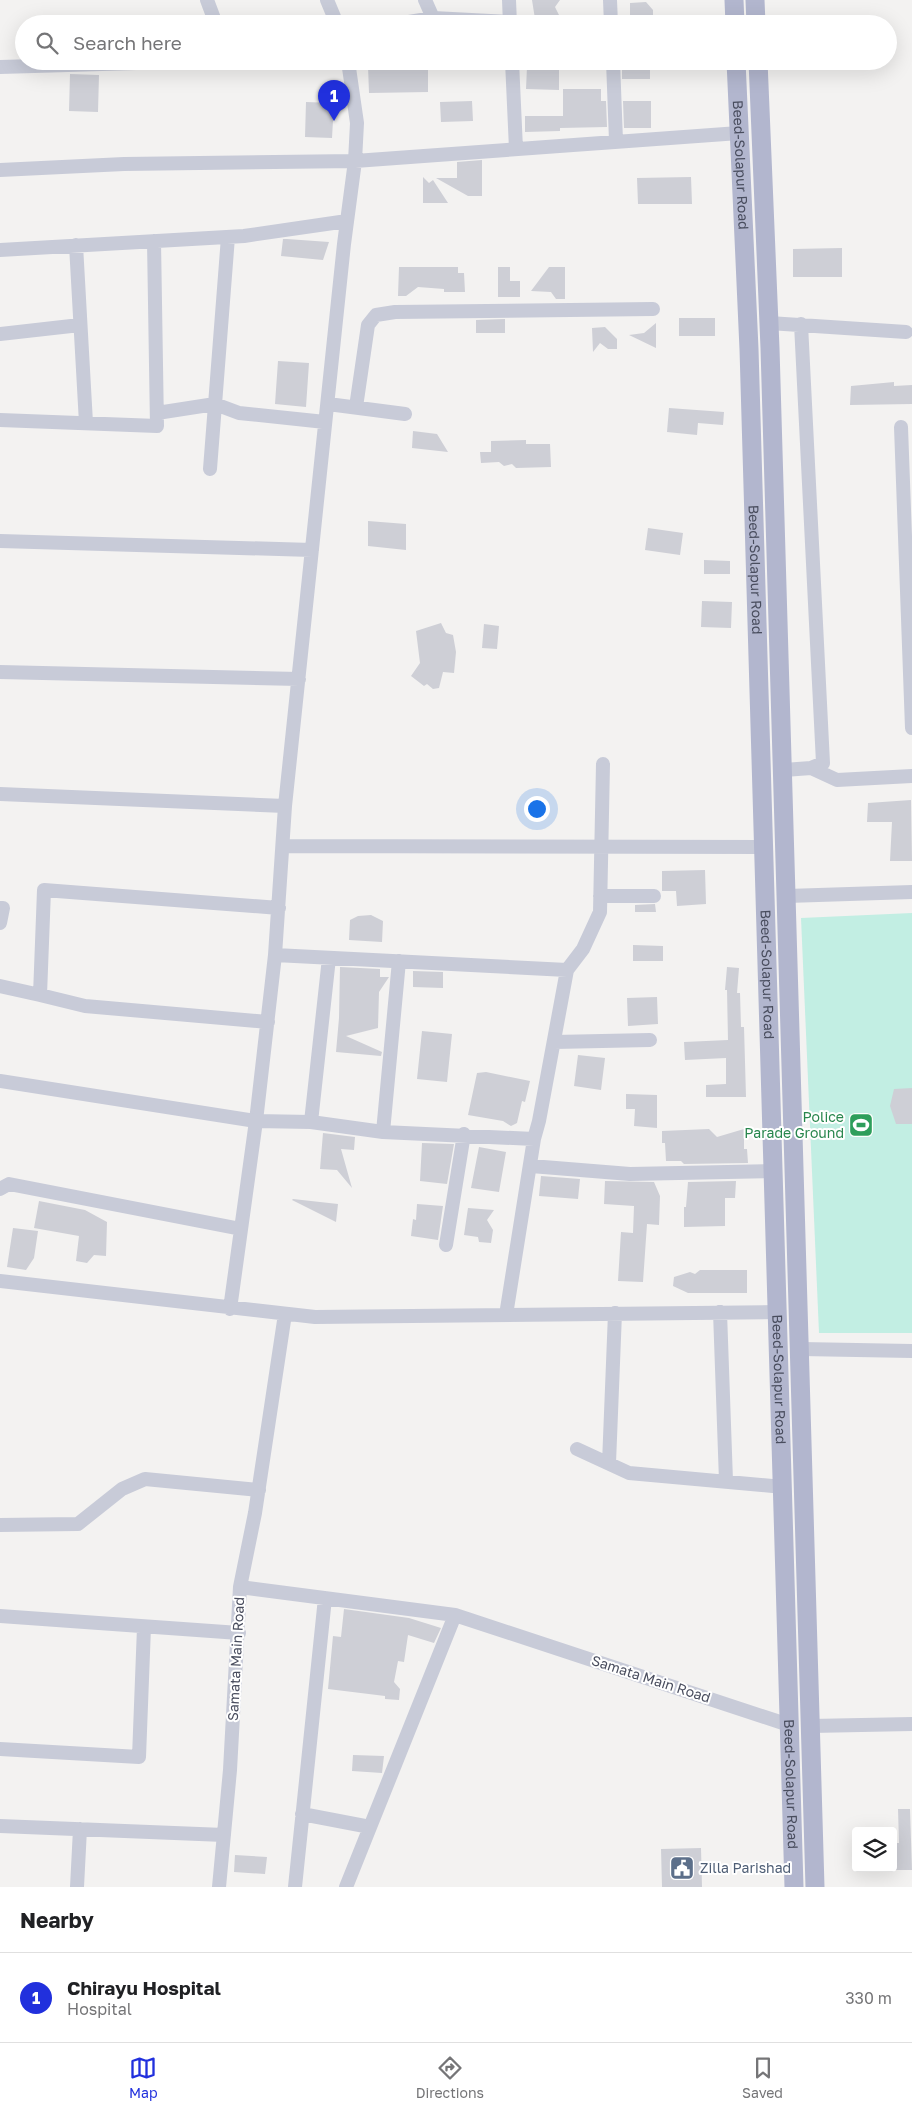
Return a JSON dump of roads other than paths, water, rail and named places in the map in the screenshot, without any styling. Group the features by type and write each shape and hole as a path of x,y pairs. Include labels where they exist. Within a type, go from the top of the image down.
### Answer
{"main road":[{"path":"734,0 735,15"},
{"path":"755,0 756,15"},
{"name":"Beed-Solapur Road","path":"736,70 749,349 765,847 772,1171 778,1312 794,1887"},
{"name":"Beed-Solapur Road","path":"758,70 769,323 788,896 815,1887"}],"street":[{"path":"207,0 213,15"},
{"path":"327,0 333,15"},
{"path":"424,0 432,15"},
{"path":"509,0 510,15"},
{"path":"610,0 611,15"},
{"path":"0,67 15,67"},
{"path":"230,1309 256,1121 276,955 285,806 355,161 357,123 349,70"},
{"path":"512,70 516,149"},
{"path":"613,70 616,141"},
{"path":"0,170 124,164 355,161 740,133"},
{"path":"0,250 228,237 347,221"},
{"path":"210,469 228,237"},
{"path":"0,420 157,426 154,241"},
{"path":"76,245 86,423"},
{"path":"356,407 368,325 376,315 395,312 653,309"},
{"path":"769,323 906,332"},
{"path":"784,770 810,768 823,763 801,324"},
{"path":"0,334 80,325"},
{"path":"157,412 215,404 239,413 326,422"},
{"path":"328,404 405,414"},
{"path":"902,428 912,728"},
{"path":"0,540 312,550"},
{"path":"0,672 298,679"},
{"path":"506,1315 534,1139 567,970 583,949 600,912 603,764"},
{"path":"810,768 837,780 912,776"},
{"path":"0,794 285,806"},
{"path":"283,846 765,847"},
{"path":"40,995 44,890 279,908"},
{"path":"788,896 912,892"},
{"path":"600,896 654,896"},
{"path":"0,908 3,908 0,923"},
{"path":"276,955 567,970"},
{"path":"312,1122 329,958"},
{"path":"383,1132 399,961"},
{"path":"0,986 85,1006 268,1022"},
{"path":"554,1042 650,1040"},
{"path":"0,1081 256,1121 312,1122 383,1132 464,1134 534,1139"},
{"path":"446,1245 464,1134"},
{"path":"531,1166 630,1174 772,1171"},
{"path":"0,1189 9,1184 241,1229"},
{"path":"0,1281 230,1309 315,1317 778,1312"},
{"path":"720,1312 726,1482"},
{"path":"609,1463 615,1313"},
{"path":"240,1587 258,1490 284,1314"},
{"path":"801,1349 912,1351"},
{"path":"578,1449 629,1472 783,1487"},
{"path":"0,1525 78,1524 122,1489 145,1479 258,1490"},
{"name":"Samata Main Road","path":"219,1887 239,1632 240,1587 455,1614 790,1725"},
{"path":"295,1887 325,1598"},
{"path":"346,1887 455,1614"},
{"path":"0,1616 239,1632"},
{"path":"0,1748 139,1757 144,1627"},
{"path":"811,1726 912,1724"},
{"path":"302,1814 370,1827"},
{"path":"0,1826 224,1835"},
{"path":"77,1887 80,1829"}],"place":[{"name":"Chirayu Hospital","path":"334,121"},
{"name":"Police Parade Ground","path":"861,1125"},
{"name":"Zilla Parishad","path":"682,1868"}]}
